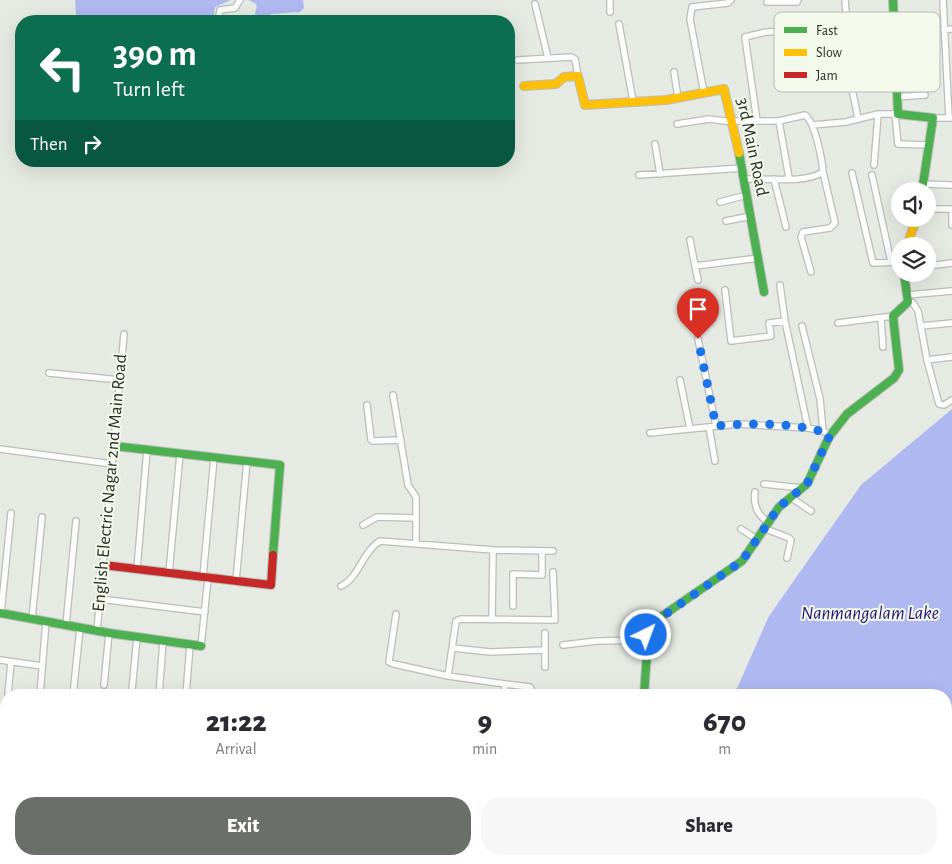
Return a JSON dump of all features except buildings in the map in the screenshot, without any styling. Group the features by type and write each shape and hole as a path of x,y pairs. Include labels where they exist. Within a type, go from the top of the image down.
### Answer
{"street":[{"path":"219,15 220,10 235,8 240,0"},
{"path":"610,0 610,12"},
{"path":"704,93 690,19 690,9 692,7 728,3 731,0"},
{"path":"767,2 797,2 798,0"},
{"path":"812,125 846,122 878,114 951,118 943,0"},
{"path":"535,4 548,58"},
{"path":"619,24 634,101"},
{"path":"944,30 952,29"},
{"path":"757,121 745,37 774,32"},
{"path":"518,60 574,58 578,76 564,77 556,84 524,86"},
{"path":"674,72 678,98"},
{"name":"3rd Main Road","path":"578,76 585,105 678,98 724,89 742,168 764,292"},
{"path":"854,92 858,118"},
{"path":"897,92 898,144 929,145"},
{"path":"897,97 925,94"},
{"path":"874,166 878,114"},
{"path":"677,124 709,119 779,121 805,115 808,117 812,125 835,223 830,228 803,232 802,237 811,272"},
{"path":"924,182 933,118"},
{"path":"779,121 789,178"},
{"path":"655,144 660,174"},
{"path":"639,175 742,168"},
{"path":"744,179 811,177 823,172"},
{"path":"852,173 872,262 875,264 891,262 872,175"},
{"path":"774,179 786,227"},
{"path":"936,187 952,185"},
{"path":"720,202 747,195"},
{"path":"936,209 952,209"},
{"path":"952,214 952,225"},
{"path":"726,221 751,216"},
{"path":"690,240 698,280"},
{"path":"695,266 759,258"},
{"path":"936,265 952,263"},
{"path":"905,282 907,298 916,306 927,360 939,404 944,405 952,400"},
{"path":"780,285 785,321 808,428"},
{"path":"725,290 732,341 771,336 769,323 785,321"},
{"path":"838,323 893,316 907,298 952,291"},
{"path":"644,689 646,640 650,625 737,566 768,526 779,507 807,484 827,433 847,414 894,378 899,370 893,316"},
{"path":"881,318 883,347"},
{"path":"921,326 952,324"},
{"path":"802,326 827,433"},
{"name":"English Electric Nagar 2nd Main Road","path":"97,631 124,334"},
{"path":"698,339 716,426"},
{"path":"927,360 952,357"},
{"path":"49,373 120,380"},
{"path":"680,380 690,429"},
{"path":"392,395 408,485 415,493 416,544"},
{"path":"366,405 373,442 401,440"},
{"path":"650,433 756,424 808,428 827,433"},
{"path":"709,427 715,462"},
{"path":"103,565 271,585 280,465 114,446"},
{"path":"0,449 112,464"},
{"path":"137,569 147,450"},
{"path":"169,573 180,454"},
{"path":"10,513 0,613 108,633 201,646 214,458"},
{"path":"236,581 247,461"},
{"path":"764,484 802,488"},
{"path":"755,492 756,510 768,526 791,540 786,558"},
{"path":"790,497 810,511"},
{"path":"32,619 42,517"},
{"path":"363,525 376,517 416,518"},
{"path":"66,625 76,521"},
{"path":"742,529 758,540"},
{"path":"341,586 348,581 375,544 386,540 492,550 553,551"},
{"path":"492,550 492,620"},
{"path":"513,606 513,574 542,575 542,551"},
{"path":"448,676 456,622 461,619 555,620 554,572"},
{"path":"100,599 204,612"},
{"path":"396,614 389,662 448,676 530,687 531,689"},
{"path":"40,689 46,621"},
{"path":"74,689 80,628"},
{"path":"104,685 108,633"},
{"path":"545,633 545,668"},
{"path":"132,689 137,637"},
{"path":"563,645 597,641 646,640"},
{"path":"159,689 163,641"},
{"path":"186,689 190,645"},
{"path":"453,648 490,652 544,650"},
{"path":"0,660 42,666"},
{"path":"9,689 11,662"},
{"path":"505,684 505,689"}],"water":[{"path":"75,0 231,0 215,7 214,15 76,15"},
{"path":"248,0 303,0 304,8 300,12 255,15 257,7 255,3"},
{"name":"Nanmangalam Lake","path":"952,409 952,689 737,689 769,616 861,485"}],"traffic: fast":[{"path":"893,0 894,12"},
{"path":"897,92 898,114 933,118 923,182"},
{"path":"739,153 764,292"},
{"path":"644,689 649,625 742,561 779,507 807,484 829,437 847,414 894,378 899,370 893,316 908,302 905,282"},
{"path":"114,446 280,465 273,555"},
{"path":"0,613 109,633 201,646"}],"traffic: slow":[{"path":"524,86 556,84 564,77 578,76 585,105 666,100 724,89 739,153"},
{"path":"910,237 913,227"}],"traffic: jam":[{"path":"103,565 271,585 273,555"}],"route":[{"path":"646,635 650,625 742,561 766,529 779,507 787,498 807,484 830,435 823,431 808,428 756,424 716,426 698,339"}]}
